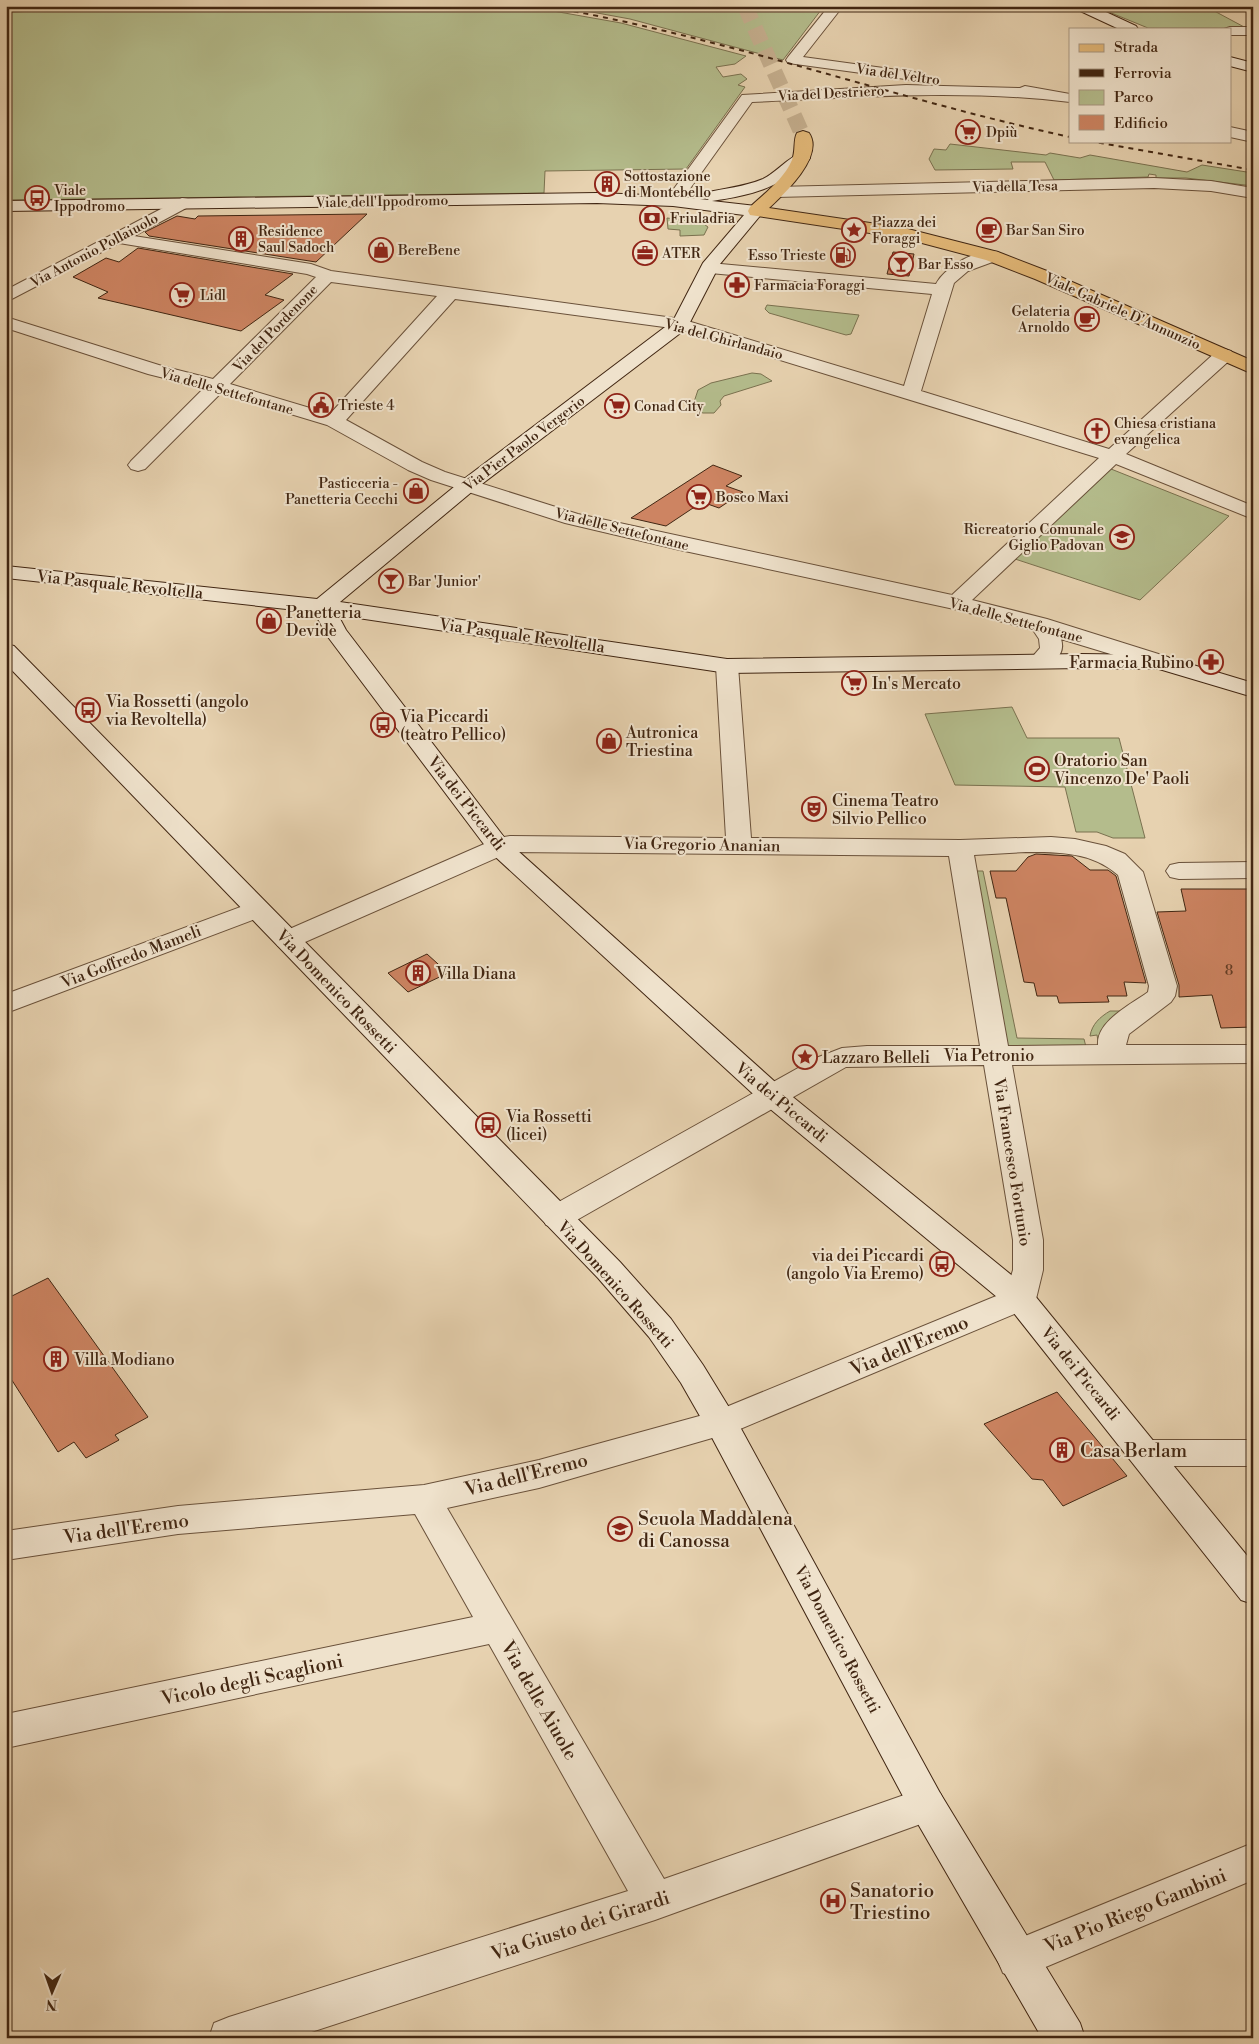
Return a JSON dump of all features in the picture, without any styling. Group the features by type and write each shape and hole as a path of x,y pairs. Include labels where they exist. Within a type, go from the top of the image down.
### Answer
{"main road":[{"path":"756,211 776,192 802,158 804,149 803,136"},
{"path":"756,211 904,233 933,239 992,256"},
{"name":"Viale Gabriele D'Annunzio","path":"992,256 1041,275 1253,368"}],"street":[{"name":"Via del Veltro","path":"836,6 794,60 1069,98"},
{"path":"1081,6 1129,28"},
{"path":"1232,31 1253,30"},
{"path":"1232,62 1253,68"},
{"name":"Via del Destriero","path":"673,202 744,99 906,90 1043,93"},
{"path":"1232,132 1253,137"},
{"path":"673,202 759,188 787,173 802,158"},
{"name":"Via della Tesa","path":"776,192 1154,183 1211,186 1253,194"},
{"name":"Viale dell'Ippodromo","path":"6,206 597,198 673,202 756,211"},
{"name":"Via Antonio Pollaiuolo","path":"6,297 182,203"},
{"path":"710,268 731,239 756,211"},
{"name":"Via del Ghirlandaio","path":"117,238 311,269 326,276 681,324 1113,456 1253,513"},
{"path":"911,393 945,280 951,274 992,256"},
{"path":"710,268 942,290"},
{"name":"Via Pier Paolo Vergerio","path":"322,606 467,486 681,324 710,268"},
{"name":"Via del Pordenone","path":"138,466 326,276"},
{"path":"334,421 450,293"},
{"name":"Via delle Settefontane","path":"6,322 155,370 218,386 334,421 415,466 467,486 611,528 957,603 1039,624 1253,690"},
{"path":"957,603 1113,456 1224,355"},
{"name":"Via Pasquale Revoltella","path":"13,575 322,606 727,666 1160,662"},
{"name":"Via dei Piccardi","path":"322,606 336,632 498,846 773,1096 1020,1299 1253,1588"},
{"path":"1038,662 1051,649 1052,641 1039,624"},
{"name":"Via Domenico Rossetti","path":"6,651 557,1217 660,1328 692,1374 721,1423 927,1805 1066,2038"},
{"path":"727,666 739,844"},
{"name":"Via Gregorio Ananian","path":"287,940 498,846 523,842 960,848 1020,844 1072,848 1109,856 1122,862 1130,872 1163,986 1161,996 1114,1032 1112,1041 1115,1055"},
{"name":"Via Francesco Fortunio","path":"960,848 1028,1240 1028,1270 1020,1299"},
{"path":"1179,871 1253,870"},
{"name":"Via Goffredo Mameli","path":"6,1004 257,909"},
{"name":"Via Petronio","path":"557,1217 826,1065 842,1058 867,1056 1253,1054"},
{"name":"Via dell'Eremo","path":"6,1546 178,1520 424,1498 539,1474 721,1423 1020,1299"},
{"path":"1146,1453 1253,1453"},
{"name":"Via delle Aiuole","path":"424,1498 655,1901"},
{"name":"Vicolo degli Scaglioni","path":"6,1731 498,1627"},
{"name":"Via Giusto dei Girardi","path":"229,2038 655,1901 927,1805"},
{"name":"Via Pio Riego Gambini","path":"1017,1958 1253,1861"}],"green space":[{"path":"88,6 525,6 621,23 746,56 735,64 716,67 723,77 741,74 747,79 738,85 745,87 686,169 545,171 544,193 6,200 6,13"},
{"path":"559,6 824,6 783,60 630,19"},
{"path":"1122,6 1205,6 1246,28 1148,28 1104,10"},
{"path":"950,144 1046,155 1050,153 1080,158 1090,155 1187,172 1202,165 1253,173 1253,186 1186,178 1156,178 1156,175 1149,174 1148,177 1054,180 1045,162 1011,162 1013,169 935,170 929,159 934,149 946,150"},
{"path":"667,218 701,222 708,227 704,235 680,236 680,230 668,229"},
{"path":"767,305 859,315 851,334 846,335 769,313 765,309"},
{"path":"752,373 761,374 772,381 724,396 720,401 721,405 714,413 703,413 687,408 695,399 698,390 711,383"},
{"name":"Ricreatorio Comunale Giglio Padovan","path":"1111,469 1229,516 1140,600 1015,559"},
{"name":"Oratorio San Vincenzo De' Paoli","path":"1012,707 1027,738 1119,738 1145,838 1113,838 1097,832 1076,832 1065,787 955,785 925,714"},
{"path":"975,871 983,871 1017,1038 1084,1039 1086,1047 1006,1047"},
{"path":"1110,1011 1127,1011 1099,1047 1097,1035 1090,1036 1091,1032 1097,1021"}],"building":[{"name":"Residence Saul Sadoch","path":"367,214 316,262 149,236 145,232 177,216 195,219 198,216"},
{"name":"Lidl","path":"138,248 293,274 265,295 284,300 241,331 98,298 108,292 73,277 106,258 119,262"},
{"name":"Bar Esso","path":"893,252 914,254 909,276 887,274"},
{"name":"Bosco Maxi","path":"713,465 742,476 726,486 743,492 719,508 702,502 666,526 631,518"},
{"path":"1036,854 1072,856 1090,870 1108,870 1116,876 1146,983 1124,982 1127,996 1107,996 1109,1002 1059,1003 1057,996 1037,996 1034,983 1024,982 1006,898 996,898 990,871 1016,871 1028,857"},
{"path":"1181,889 1253,889 1253,1027 1221,1028 1212,995 1179,997 1179,985 1157,912 1186,911"},
{"name":"Villa Diana","path":"427,954 448,973 408,992 388,973"},
{"name":"Villa Modiano","path":"48,1278 148,1417 115,1435 119,1440 86,1458 74,1442 58,1452 6,1371 6,1299"},
{"name":"Casa Berlam","path":"1057,1392 1127,1476 1063,1506 1043,1480 1032,1479 984,1424"}],"tunnel":[{"path":"745,6 803,136"}],"railway":[{"path":"6,10 57,6"},
{"path":"544,6 677,34 939,105 1069,137"},
{"path":"1095,142 1253,170"}],"place":[{"name":"Dpiù","path":"968,132"},
{"name":"Sottostazione di Montebello","path":"607,184"},
{"name":"Viale Ippodromo","path":"37,198"},
{"name":"Friuladria","path":"652,218"},
{"name":"Piazza dei Foraggi","path":"854,230"},
{"name":"Bar San Siro","path":"989,230"},
{"name":"Residence Saul Sadoch","path":"241,239"},
{"name":"BereBene","path":"381,250"},
{"name":"ATER","path":"645,253"},
{"name":"Esso Trieste","path":"843,255"},
{"name":"Bar Esso","path":"901,264"},
{"name":"Farmacia Foraggi","path":"737,285"},
{"name":"Lidl","path":"182,295"},
{"name":"Gelateria Arnoldo","path":"1087,319"},
{"name":"Trieste 4","path":"321,405"},
{"name":"Conad City","path":"617,406"},
{"name":"Chiesa cristiana evangelica","path":"1097,431"},
{"name":"Pasticceria - Panetteria Cecchi","path":"416,491"},
{"name":"Bosco Maxi","path":"699,497"},
{"name":"Ricreatorio Comunale Giglio Padovan","path":"1122,537"},
{"name":"Bar 'Junior'","path":"391,581"},
{"name":"Panetteria Devidè","path":"269,621"},
{"name":"Farmacia Rubino","path":"1211,662"},
{"name":"In's Mercato","path":"854,683"},
{"name":"Via Rossetti (angolo via Revoltella)","path":"88,710"},
{"name":"Via Piccardi (teatro Pellico)","path":"383,725"},
{"name":"Autronica Triestina","path":"609,741"},
{"name":"Oratorio San Vincenzo De' Paoli","path":"1037,769"},
{"name":"Cinema Teatro Silvio Pellico","path":"814,809"},
{"name":"Villa Diana","path":"418,973"},
{"name":"Lazzaro Belleli","path":"805,1057"},
{"name":"Via Rossetti (licei)","path":"488,1125"},
{"name":"via dei Piccardi (angolo Via Eremo)","path":"942,1264"},
{"name":"Villa Modiano","path":"56,1359"},
{"name":"Casa Berlam","path":"1062,1450"},
{"name":"Scuola Maddalena di Canossa","path":"620,1529"},
{"name":"Sanatorio Triestino","path":"833,1901"}]}
